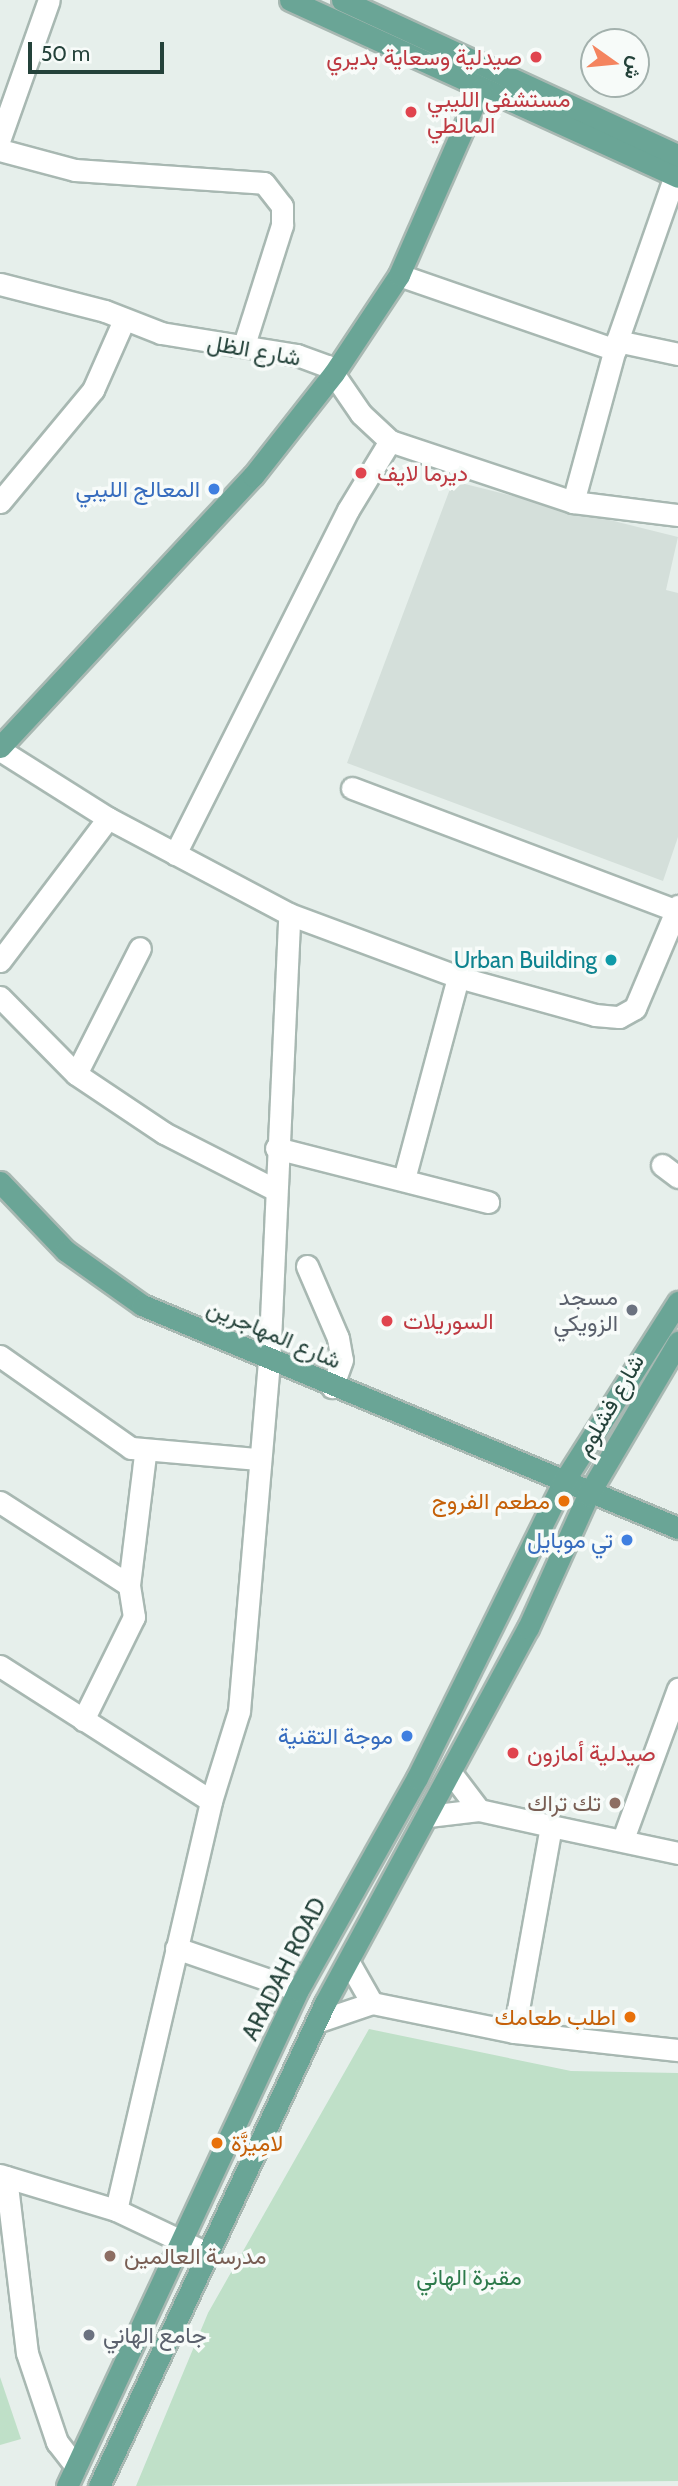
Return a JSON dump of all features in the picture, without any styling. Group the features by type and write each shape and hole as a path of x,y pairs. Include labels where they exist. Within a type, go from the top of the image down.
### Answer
{"main road":[{"path":"290,0 481,88 676,168"},
{"path":"355,3 676,168"},
{"path":"0,749 253,477 334,373 399,275 481,88"},
{"name":"شارع المهاجرين","path":"0,1182 66,1251 114,1291 268,1363 332,1387 562,1484 678,1528"},
{"name":"شارع فشلوم","path":"588,1494 657,1356 678,1302"},
{"name":"شارع فشلوم","path":"562,1484 657,1356 678,1342"},
{"name":"ARADAH ROAD","path":"67,2486 298,1990 417,1779 562,1484"},
{"path":"99,2486 316,2022 451,1773 588,1494"}],"street":[{"path":"0,138 49,0"},
{"path":"0,150 75,170 264,183 282,206 282,225 244,345"},
{"path":"573,502 616,345 676,168"},
{"path":"399,275 616,345 678,354"},
{"name":"شارع الظل","path":"0,285 161,333 298,355 334,373"},
{"path":"0,502 93,390 124,320"},
{"path":"334,373 361,414 390,441 573,502 678,515"},
{"path":"175,854 348,510 390,441"},
{"path":"0,749 108,818 289,914 458,977 619,1017 643,993 677,909 352,788"},
{"path":"0,961 108,818"},
{"path":"116,2210 211,1801 239,1711 257,1459 268,1363 274,1189 289,914"},
{"path":"76,1074 140,948"},
{"path":"404,1179 458,977"},
{"path":"0,997 76,1074 164,1133 274,1189"},
{"path":"276,1148 488,1202"},
{"path":"307,1266 338,1338 342,1360 332,1387"},
{"path":"0,1356 145,1454 257,1459"},
{"path":"83,1720 130,1635 136,1604 129,1585 145,1454"},
{"path":"0,1503 129,1585"},
{"path":"0,1666 211,1801"},
{"path":"624,1839 678,1689"},
{"path":"451,1773 479,1810"},
{"path":"428,1816 479,1810 624,1839 678,1853"},
{"path":"514,2032 551,1826"},
{"path":"176,1948 298,1990"},
{"path":"348,1961 372,2003"},
{"path":"316,2022 372,2003 514,2032 678,2050"},
{"path":"76,2466 57,2442 27,2353 3,2176 116,2210 207,2253"}],"shaded area":[{"path":"453,481 678,537 666,590 678,593 678,837 663,881 347,763"}],"green space":[{"name":"مقبرة الهاني","path":"369,2029 571,2071 678,2073 678,2481 136,2486 208,2313"},
{"path":"0,2377 21,2439 0,2445"}],"place":[{"name":"صيدلية وسعاية بديري","path":"536,57"},
{"name":"مستشفي الليبي المالطي","path":"411,112"},
{"name":"ديرما لايف","path":"361,473"},
{"name":"المعالج الليبي","path":"214,489"},
{"name":"Urban Building","path":"611,960"},
{"name":"مسجد الزويكي","path":"632,1310"},
{"name":"السوريلات","path":"387,1321"},
{"name":"مطعم الفروج","path":"564,1501"},
{"name":"تي موبايل","path":"627,1540"},
{"name":"موجة التقنية","path":"407,1736"},
{"name":"صيدلية أمازون","path":"513,1753"},
{"name":"تك تراك","path":"615,1803"},
{"name":"اطلب طعامك","path":"630,2017"},
{"name":"لامِيزَّة","path":"217,2143"},
{"name":"مدرسة العالمين","path":"110,2256"},
{"name":"جامع الهاني","path":"89,2335"}]}
